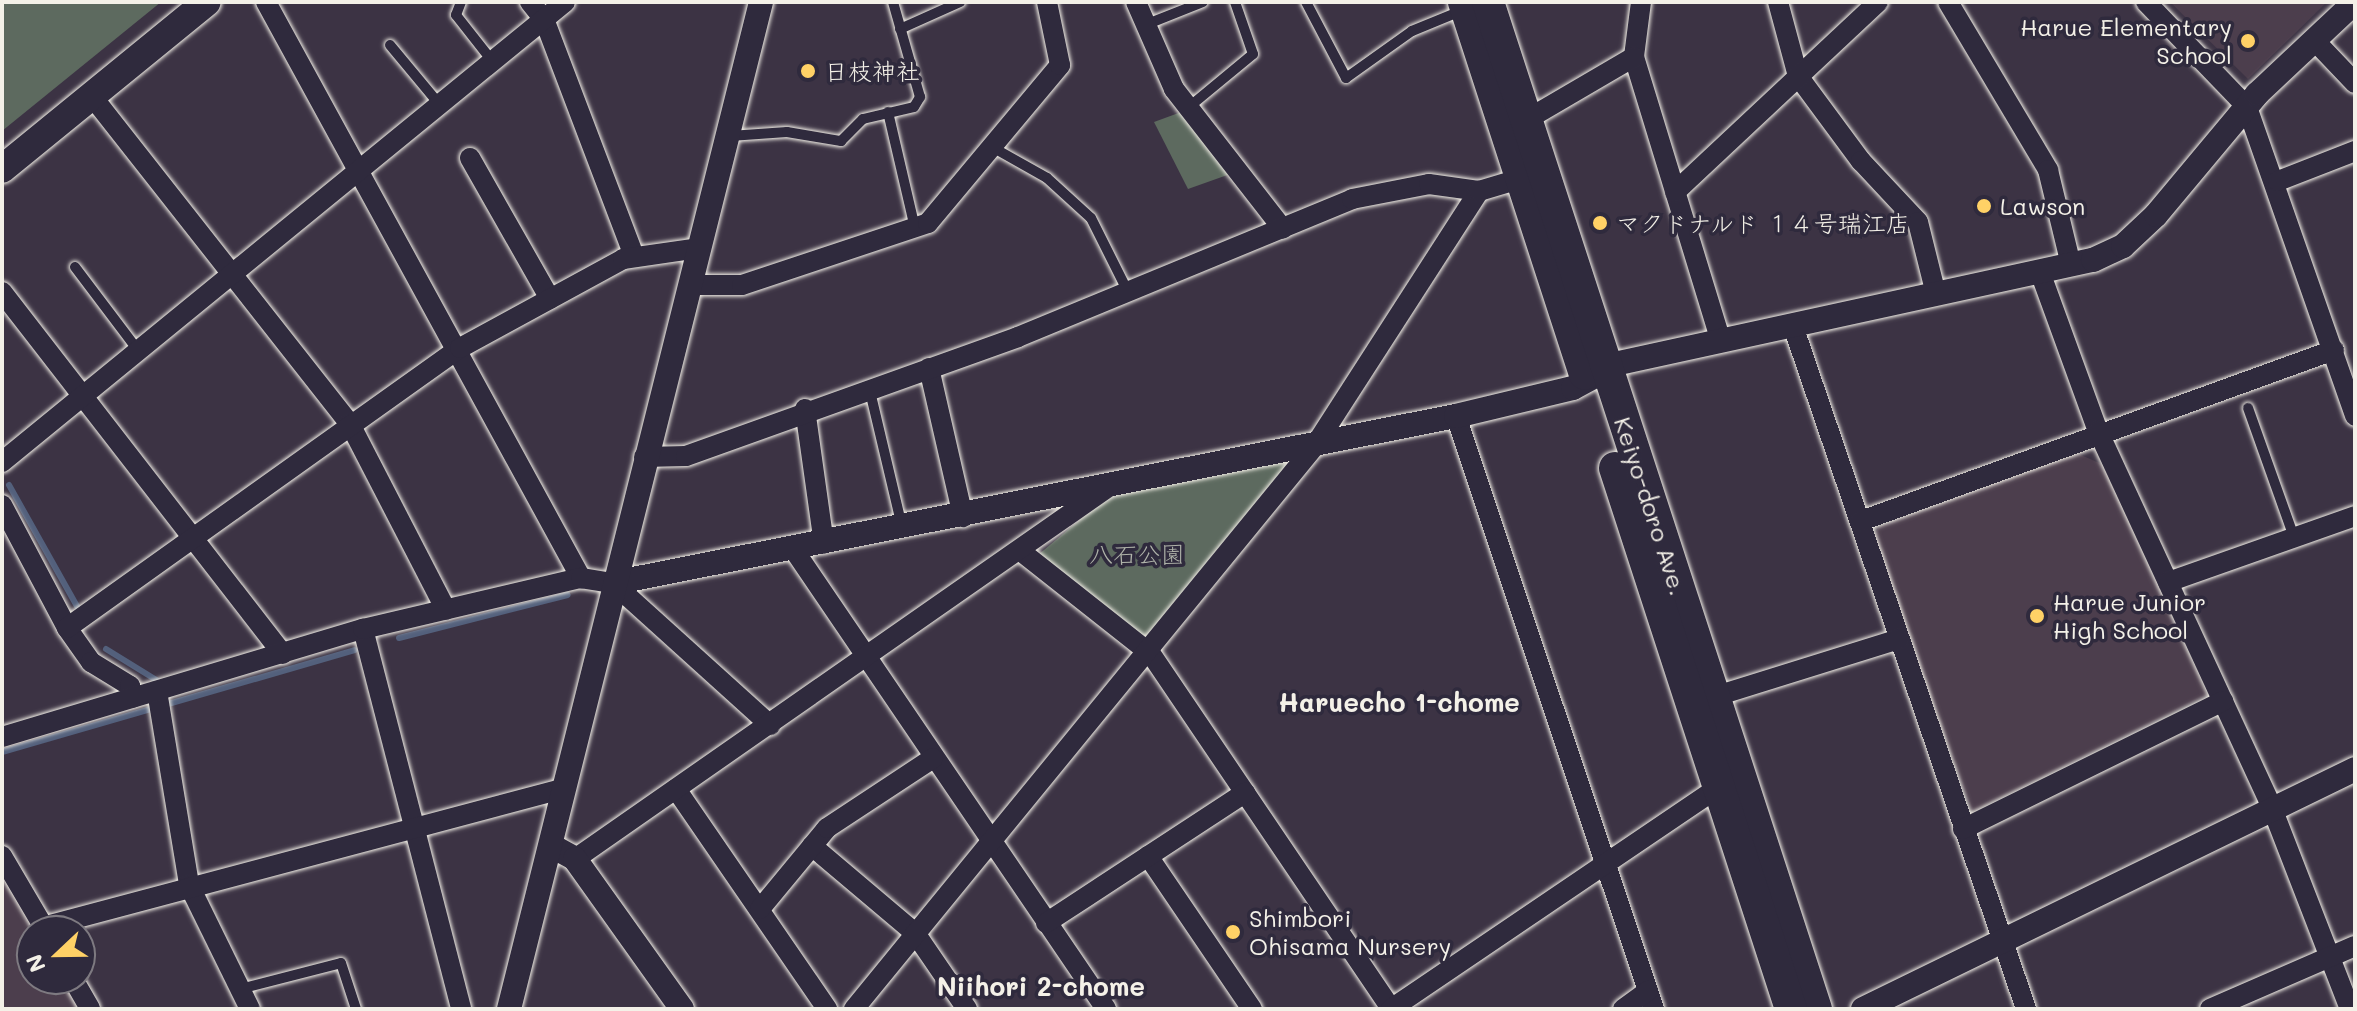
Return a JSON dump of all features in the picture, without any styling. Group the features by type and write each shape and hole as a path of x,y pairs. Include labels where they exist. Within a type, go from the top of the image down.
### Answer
{"highway":[{"name":"Keiyo-doro Ave.","path":"1473,4 1526,120 1596,375 1718,788 1791,1009"},
{"name":"Keiyo-doro Ave.","path":"1473,4 1519,179 1596,375 1713,697 1816,1009"}],"main road":[{"path":"2,169 207,2"}],"street":[{"path":"266,2 460,348 581,578"},
{"path":"530,2 544,19 634,256"},
{"path":"2,462 229,270 441,106 565,2"},
{"path":"514,1007 613,583 698,248 730,136 761,2"},
{"path":"689,285 742,285 916,230 956,198 991,147 1060,65 1047,2"},
{"path":"1136,2 1141,27 1189,107 1283,229"},
{"path":"1641,2 1634,57 1721,341"},
{"path":"1778,2 1798,76 1861,161 1918,222 1936,294"},
{"path":"1675,192 1878,2"},
{"path":"1948,2 2048,170 2071,265"},
{"path":"2146,2 2247,107 2278,181 2355,416"},
{"path":"2,737 363,629 581,578 613,583 1314,447 1456,416 1721,341 2071,265 2123,246 2247,107 2355,2"},
{"path":"2315,41 2355,83"},
{"path":"1526,120 1634,57"},
{"path":"91,95 350,424 446,610"},
{"path":"2278,181 2355,151"},
{"path":"470,158 550,299"},
{"path":"644,457 686,456 805,409 929,368 1395,188 1479,191 1519,179"},
{"path":"854,1009 1151,654 1314,447 1479,191"},
{"path":"67,628 460,348 634,256 698,248"},
{"path":"2040,272 2098,431 2272,808 2350,1009"},
{"path":"2,292 195,536 283,654"},
{"path":"1793,326 2026,1009"},
{"path":"1861,521 2098,431 2334,350"},
{"path":"929,368 963,517"},
{"path":"805,409 824,544"},
{"path":"1456,416 1651,1000 1623,1009"},
{"path":"575,859 1023,553 1107,488"},
{"path":"2,505 67,628 91,662 130,686 133,698"},
{"path":"2168,582 2355,516"},
{"path":"794,550 1106,1009"},
{"path":"1023,553 1151,654 1391,1009 1607,866 1718,788"},
{"path":"613,583 770,725"},
{"path":"363,629 461,1009"},
{"path":"1713,697 1899,639"},
{"path":"157,691 189,885 250,1009"},
{"path":"1963,829 2223,701"},
{"path":"760,909 827,828 933,758"},
{"path":"1863,1009 2355,769"},
{"path":"91,915 189,885 565,788"},
{"path":"676,789 827,1009"},
{"path":"1046,923 1245,793"},
{"path":"552,846 575,859 682,1009"},
{"path":"812,846 915,933 967,1009"},
{"path":"2,856 37,915"},
{"path":"1148,856 1252,1009"},
{"path":"2210,1009 2355,946"}],"lane":[{"path":"461,2 456,15 493,62"},
{"path":"730,136 787,132 841,141 863,119 914,107 920,97 893,2"},
{"path":"900,29 960,2"},
{"path":"1141,27 1203,2"},
{"path":"1189,107 1253,54 1235,2"},
{"path":"1306,2 1346,78 1412,31 1473,4"},
{"path":"390,45 441,106"},
{"path":"888,112 916,230"},
{"path":"991,147 1047,178 1091,218 1128,292"},
{"path":"75,267 137,349"},
{"path":"869,387 903,529"},
{"path":"2248,408 2294,537"},
{"path":"240,989 341,963 356,1009"}],"shaded area":[{"name":"Harue Elementary School","path":"2170,2 2327,2 2248,79"},
{"name":"Harue Junior High School","path":"2072,451 2106,466 2207,695 1972,812 1873,537 1880,526"},
{"path":"2,875 25,915 16,915 16,995 71,995 79,1009 2,1009"}],"green space":[{"path":"2,2 161,2 2,131"},
{"path":"1184,111 1233,173 1188,189 1154,122"},
{"name":"八石公園","path":"1284,461 1288,471 1145,640 1038,555 1108,496"}],"waterway":[{"path":"9,485 78,608"},
{"path":"399,638 568,595"},
{"path":"106,649 158,681"},
{"path":"2,752 355,650"}],"place":[{"name":"Harue Elementary School","path":"2248,41"},
{"name":"日枝神社","path":"808,71"},
{"name":"Lawson","path":"1984,206"},
{"name":"マクドナルド １４号瑞江店","path":"1600,223"},
{"name":"Harue Junior High School","path":"2037,616"},
{"name":"Shimbori Ohisama Nursery","path":"1233,932"}],"district":[{"name":"Haruecho 1-chome","path":"1399,703"},
{"name":"Niihori 2-chome","path":"1041,987"}]}
